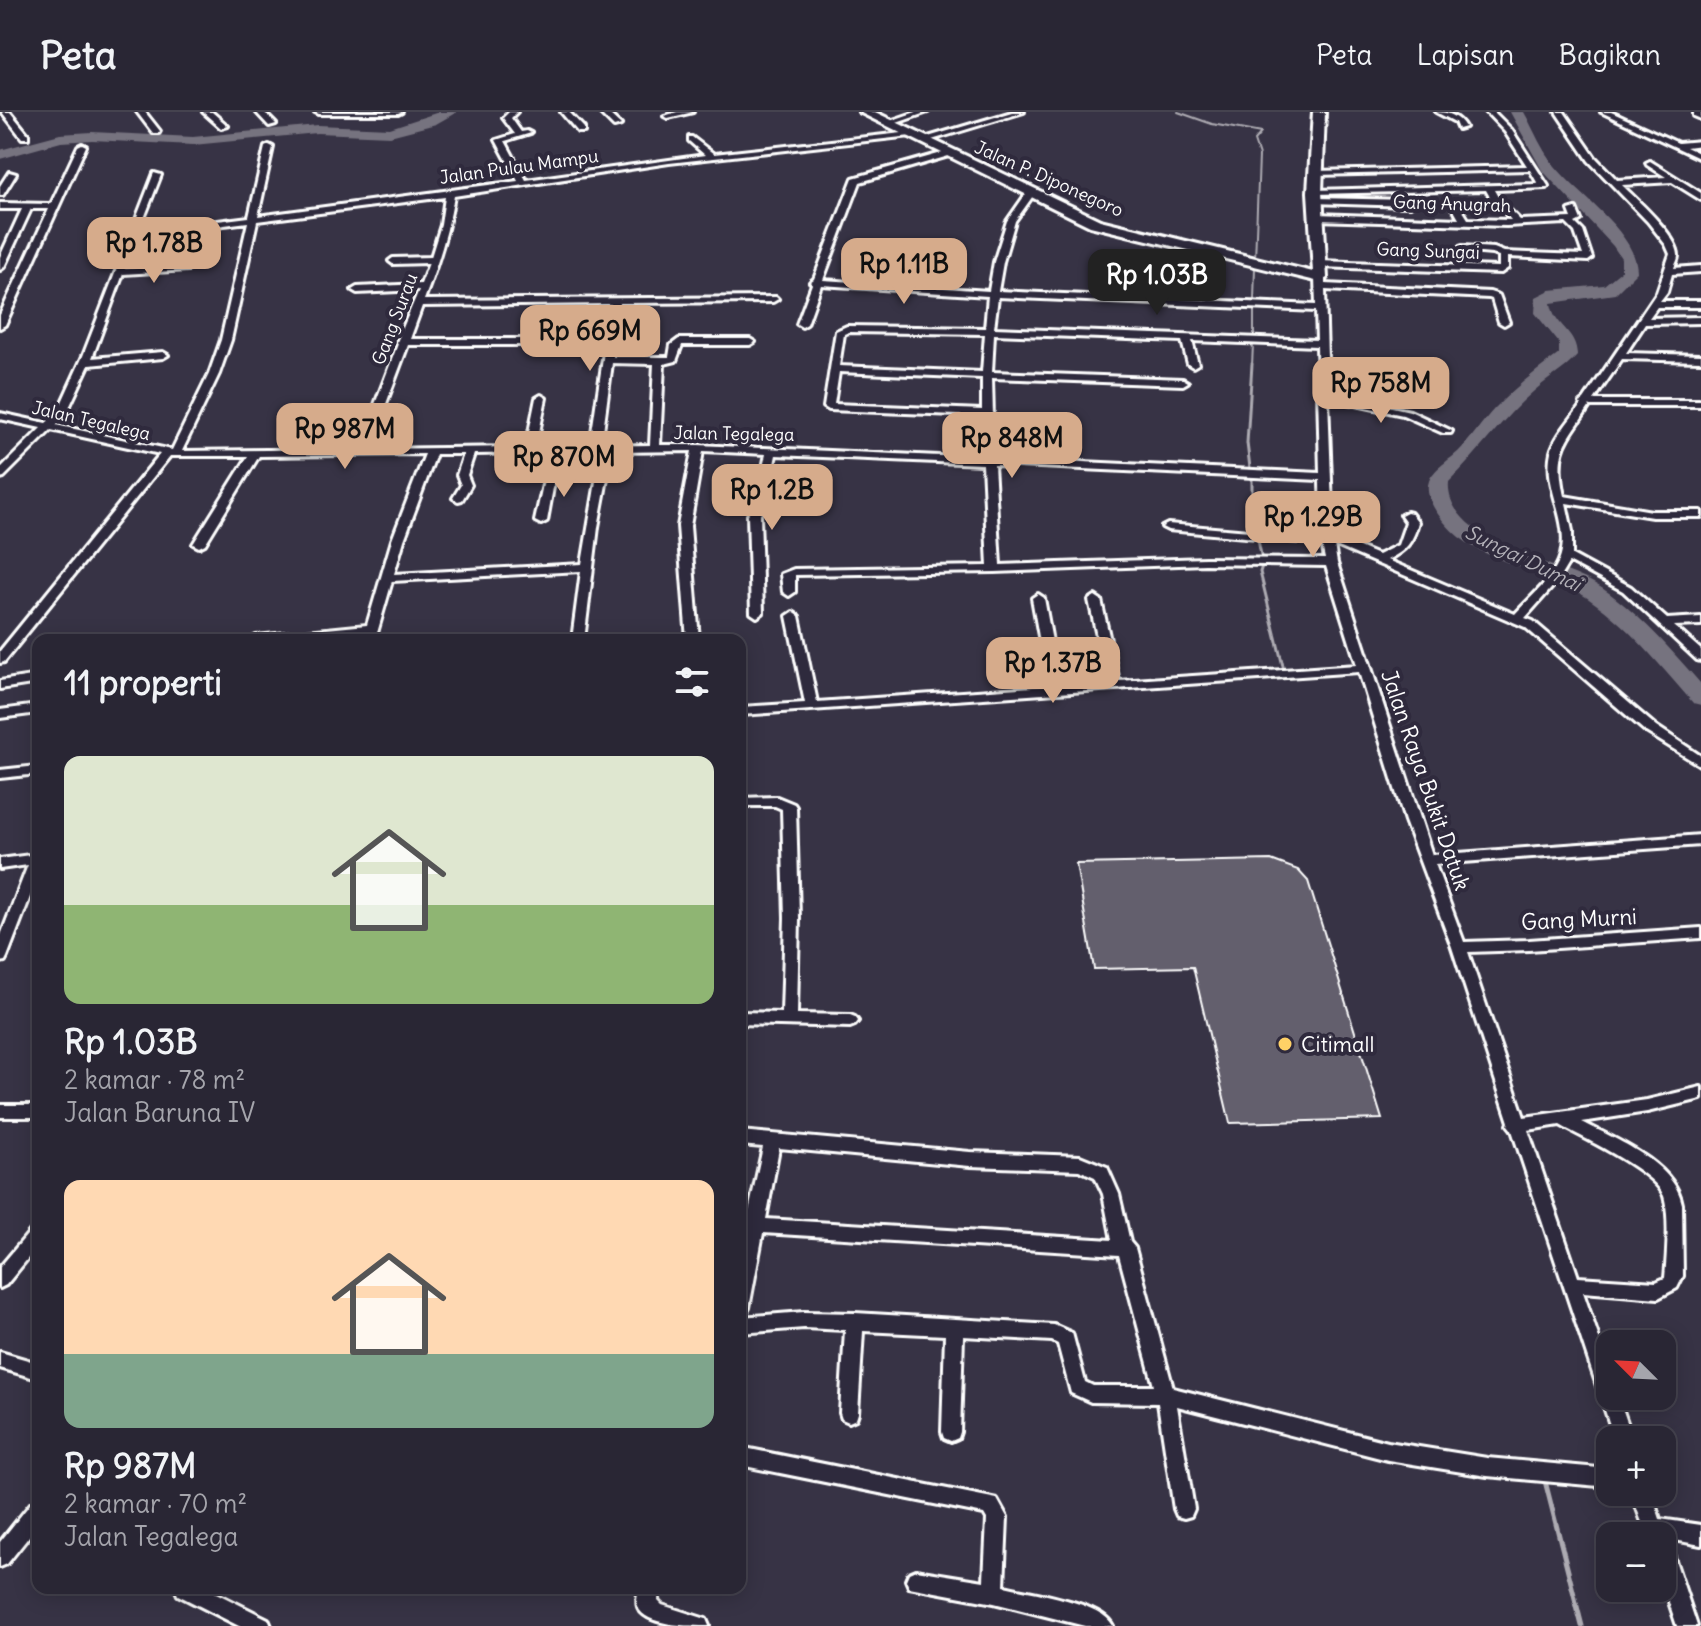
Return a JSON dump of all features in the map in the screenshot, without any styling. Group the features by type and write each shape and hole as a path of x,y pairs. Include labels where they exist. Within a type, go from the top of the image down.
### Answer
{"main road":[{"name":"Jalan P. Diponegoro","path":"865,112 1108,227 1320,276"},
{"name":"Jalan Raya Bukit Datuk","path":"1319,112 1315,196 1320,276"}],"street":[{"path":"6,112 25,136"},
{"path":"141,112 156,131"},
{"path":"207,112 224,126"},
{"path":"260,112 272,124"},
{"path":"319,112 398,112"},
{"path":"513,112 507,118 523,133 504,137 500,141 523,183"},
{"path":"565,112 581,130"},
{"path":"603,112 617,125"},
{"path":"671,119 689,112"},
{"path":"888,123 924,112"},
{"name":"Jalan Pulau Mampu","path":"133,234 450,194 712,156 916,137 1020,112"},
{"path":"1440,112 1458,121 1461,127"},
{"path":"1315,196 1544,186 1508,131 1490,112"},
{"path":"1518,618 1559,569 1566,556 1568,544 1558,498 1555,464 1557,448 1668,281 1674,248 1583,148 1560,112"},
{"path":"1605,112 1701,157"},
{"path":"692,139 712,156"},
{"path":"1676,146 1701,143"},
{"path":"1,319 82,146"},
{"path":"0,659 170,454 219,361 267,168 269,147"},
{"path":"802,324 815,282 856,180 949,153"},
{"path":"1650,163 1701,197"},
{"path":"1315,173 1531,168"},
{"path":"0,193 12,174"},
{"path":"0,475 61,414 85,362 157,175"},
{"path":"1616,183 1677,179"},
{"path":"1488,187 1497,202"},
{"path":"994,569 987,413 994,294 998,260 1005,236 1018,206 1031,193"},
{"name":"Gang Surau","path":"362,453 435,260 450,194"},
{"path":"1315,196 1410,203"},
{"path":"1455,205 1465,222"},
{"path":"0,206 53,207"},
{"path":"0,267 27,208"},
{"path":"1506,209 1517,222"},
{"path":"1569,221 1577,220 1573,210"},
{"name":"Gang Anugrah","path":"1316,217 1465,222 1569,221"},
{"name":"Gang Sungai","path":"1320,276 1502,270 1503,255 1588,258 1579,231 1569,221"},
{"path":"1462,249 1494,251 1503,255"},
{"path":"393,261 435,260"},
{"path":"119,272 188,267"},
{"path":"1670,271 1701,269"},
{"path":"1320,276 1490,295 1496,297 1504,322"},
{"name":"Jalan Raya Bukit Datuk","path":"1320,276 1331,563 1426,860 1459,947 1516,1125 1619,1426"},
{"path":"815,282 994,294 1322,308"},
{"path":"357,290 423,287"},
{"path":"417,303 773,299"},
{"path":"579,634 616,301"},
{"path":"1654,304 1701,304"},
{"path":"1641,321 1701,320"},
{"path":"987,413 829,407 839,333 844,330 991,331 1323,343"},
{"path":"1186,337 1193,364"},
{"path":"402,342 609,342"},
{"path":"608,360 654,359 660,362 673,359 679,342 750,342"},
{"path":"85,362 163,355"},
{"path":"1617,356 1701,358"},
{"path":"655,449 660,362"},
{"path":"833,369 1183,382"},
{"path":"1324,395 1406,413 1447,431"},
{"path":"531,448 541,398"},
{"path":"1585,403 1701,403"},
{"name":"Jalan Tegalega","path":"0,416 170,454 698,448 1327,477"},
{"path":"541,521 556,448"},
{"path":"693,634 684,526 698,448"},
{"path":"370,634 398,540 432,450"},
{"path":"458,498 466,485 462,475 470,450"},
{"path":"757,613 754,515 772,451"},
{"path":"199,544 255,454"},
{"path":"1558,498 1652,514 1701,514"},
{"path":"1253,506 1293,514 1328,540 1518,618 1538,630 1651,729 1695,750 1701,762"},
{"path":"1377,560 1399,551 1408,543 1412,522 1407,515"},
{"path":"1168,527 1328,540"},
{"path":"1566,556 1627,589 1701,657"},
{"path":"789,592 787,574 791,572 878,568 994,569 1255,558 1331,563"},
{"path":"389,578 587,567"},
{"path":"1038,598 1054,687"},
{"path":"1095,600 1113,683"},
{"path":"793,616 812,706"},
{"path":"1666,623 1701,621"},
{"path":"746,711 1363,668"},
{"path":"0,685 32,680"},
{"path":"0,714 32,710"},
{"path":"0,774 32,771"},
{"path":"746,802 770,800 789,807 792,918 789,1019"},
{"path":"1426,860 1701,840"},
{"path":"0,864 32,861"},
{"path":"0,957 32,875"},
{"name":"Gang Murni","path":"1459,947 1701,933"},
{"path":"746,1018 850,1021"},
{"path":"1516,1125 1647,1106 1701,1093"},
{"path":"0,1111 32,1111"},
{"path":"1561,1118 1651,1171 1665,1183 1673,1198 1674,1276 1671,1283 1658,1290 1572,1284"},
{"path":"746,1138 970,1159 1091,1166 1104,1177 1166,1395 1184,1509"},
{"path":"746,1272 772,1140"},
{"path":"754,1225 1126,1248"},
{"path":"0,1280 32,1241"},
{"path":"746,1325 804,1320 855,1321 1058,1333 1066,1339 1075,1383 1091,1394 1166,1395 1388,1451 1487,1467 1596,1477"},
{"path":"849,1413 855,1321"},
{"path":"951,1432 954,1328"},
{"path":"0,1360 32,1369"},
{"path":"746,1457 990,1506 997,1517 994,1593"},
{"path":"0,1557 32,1519"},
{"path":"1676,1533 1701,1535"},
{"path":"916,1580 994,1593 1089,1617 1103,1626"},
{"path":"1676,1593 1687,1626"},
{"path":"197,1594 261,1626"},
{"path":"648,1594 647,1605 656,1613 699,1626"}],"building":[{"name":"Citimall","path":"1271,860 1298,870 1308,881 1382,1119 1230,1123 1193,967 1094,969 1076,864"}],"waterway":[{"name":"Sungai Dumai","path":"0,155 60,138 92,136 193,141 317,129 390,132 431,121 450,112"},
{"path":"1178,112 1212,124 1261,133 1254,141 1259,156 1255,260"},
{"name":"Sungai Dumai","path":"1517,112 1547,167 1620,243 1629,258 1629,272 1609,290 1550,295 1542,301 1547,319 1568,343 1568,356 1527,387 1500,414 1467,454 1439,480 1438,490 1451,519 1469,535 1534,567 1576,582 1604,600 1642,631 1701,698"},
{"path":"1254,301 1255,267"},
{"path":"1254,308 1254,336"},
{"path":"1252,366 1253,344"},
{"path":"1250,468 1247,443 1252,364"},
{"path":"1252,479 1252,494 1279,500 1279,505"},
{"path":"1261,555 1255,525 1280,526 1280,515"},
{"path":"1262,566 1260,572 1283,666"},
{"path":"1544,1477 1582,1626"}],"place":[{"name":"Citimall","path":"1285,1044"}]}
